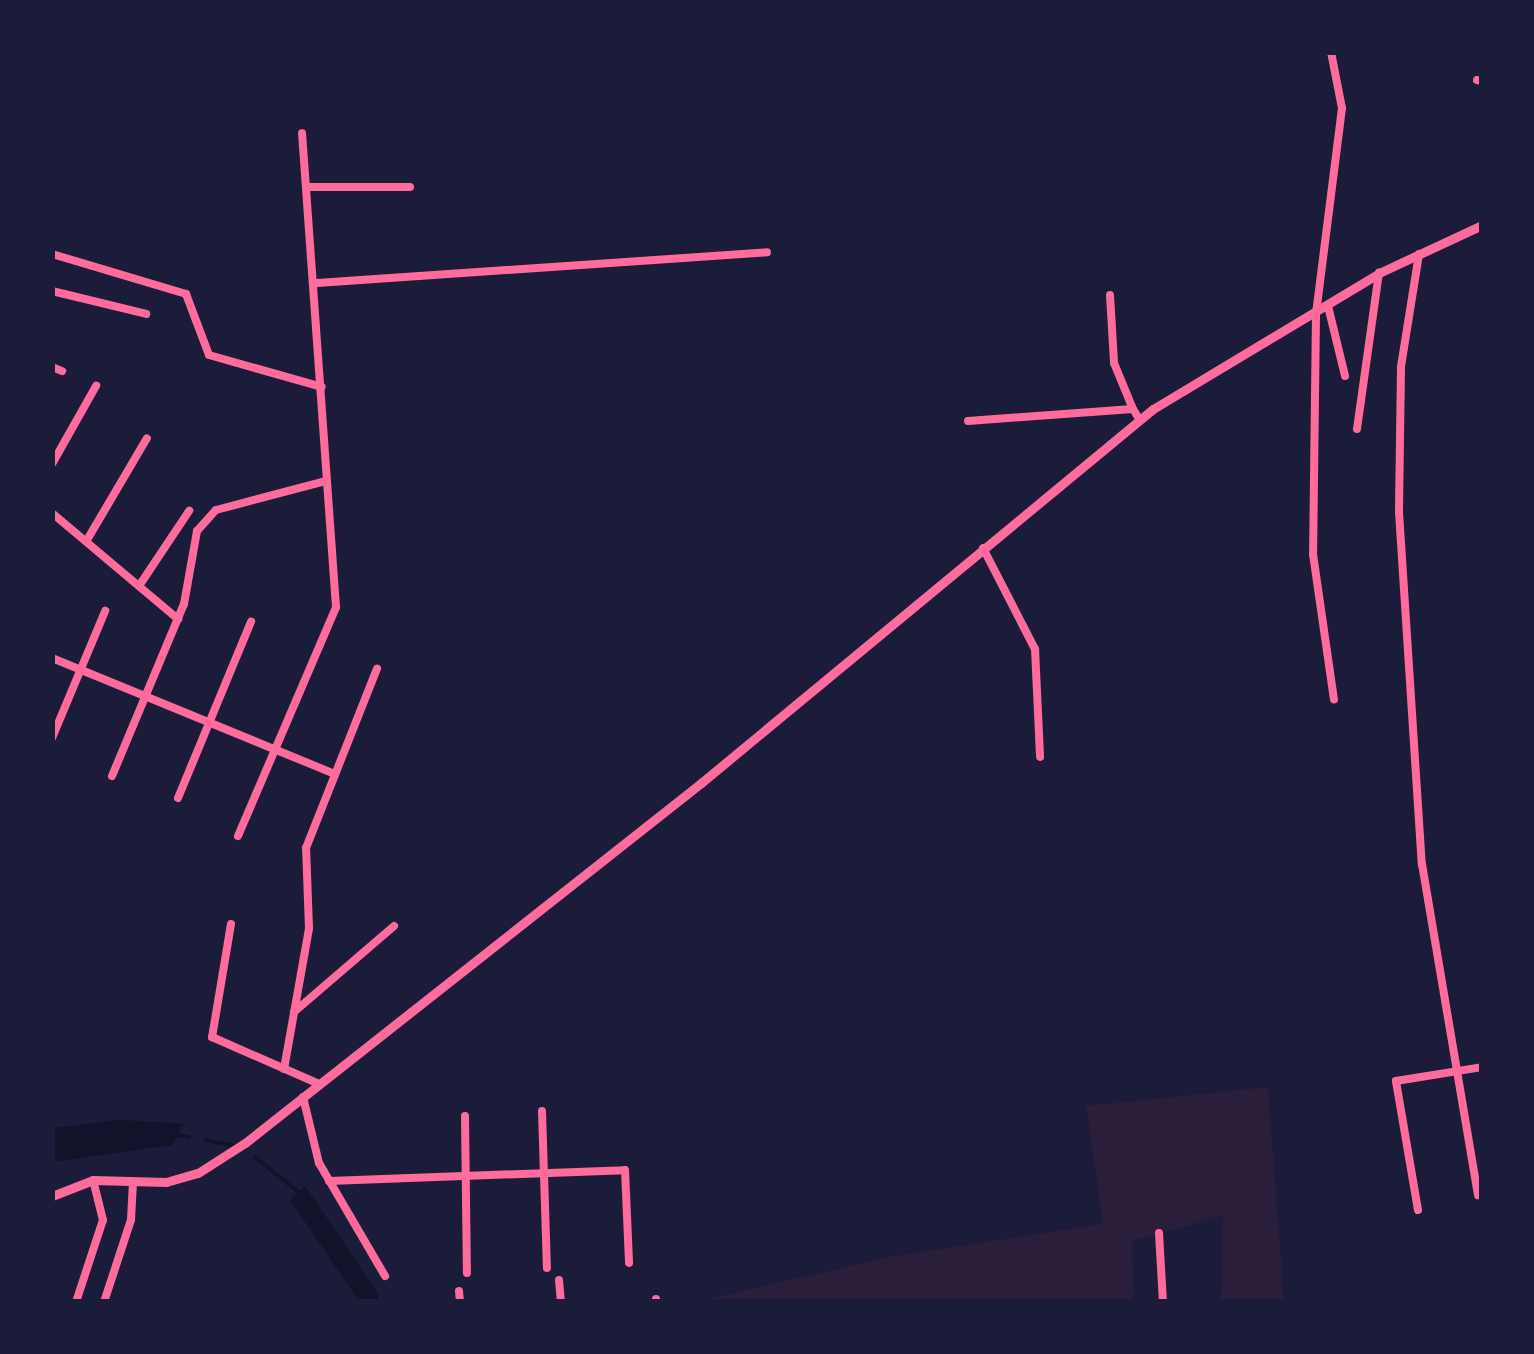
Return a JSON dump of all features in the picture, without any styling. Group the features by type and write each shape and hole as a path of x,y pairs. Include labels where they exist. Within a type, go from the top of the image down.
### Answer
{"street":[{"path":"1331,52 1342,108 1316,314 1313,554 1334,699"},
{"path":"238,836 336,607 317,283 302,133"},
{"path":"308,187 410,187"},
{"path":"52,1196 93,1180 133,1182 198,1173 303,1098 701,783 1140,420 1276,332 1316,314 1379,273 1482,225"},
{"path":"317,283 767,252"},
{"path":"52,254 186,294 209,355 322,387"},
{"path":"1419,254 1401,367 1398,512 1422,864 1478,1196"},
{"path":"1357,429 1379,273"},
{"path":"52,292 146,314"},
{"path":"1110,295 1114,363 1140,420"},
{"path":"1328,306 1344,376"},
{"path":"52,464 96,386"},
{"path":"968,421 1133,409"},
{"path":"87,540 147,438"},
{"path":"112,776 178,619 197,531 216,510 326,481"},
{"path":"141,584 188,511"},
{"path":"52,513 178,619"},
{"path":"983,548 1035,649 1040,757"},
{"path":"52,738 106,610"},
{"path":"178,798 251,622"},
{"path":"52,658 336,774"},
{"path":"284,1069 309,928 306,848 377,670"},
{"path":"231,924 212,1038 320,1084"},
{"path":"294,1012 394,926"},
{"path":"1418,1210 1396,1081 1482,1066"},
{"path":"303,1098 329,1181 384,1276"},
{"path":"542,1111 547,1268"},
{"path":"466,1116 468,1273"},
{"path":"329,1181 626,1170 629,1263"},
{"path":"76,1302 103,1220 93,1180"},
{"path":"104,1302 131,1220 133,1182"},
{"path":"1159,1233 1163,1302"},
{"path":"559,1280 561,1302"},
{"path":"459,1290 460,1302"}],"shaded area":[{"path":"1268,1087 1284,1301 1221,1301 1223,1216 1132,1241 1134,1301 695,1302 894,1256 1103,1224 1086,1106"},
{"path":"121,1120 184,1124 172,1145 53,1162 53,1128"},
{"path":"305,1186 378,1293 378,1301 359,1301 290,1200"}],"waterway":[{"path":"177,1135 189,1137"},
{"path":"206,1140 235,1146"},
{"path":"255,1157 302,1195"}]}
